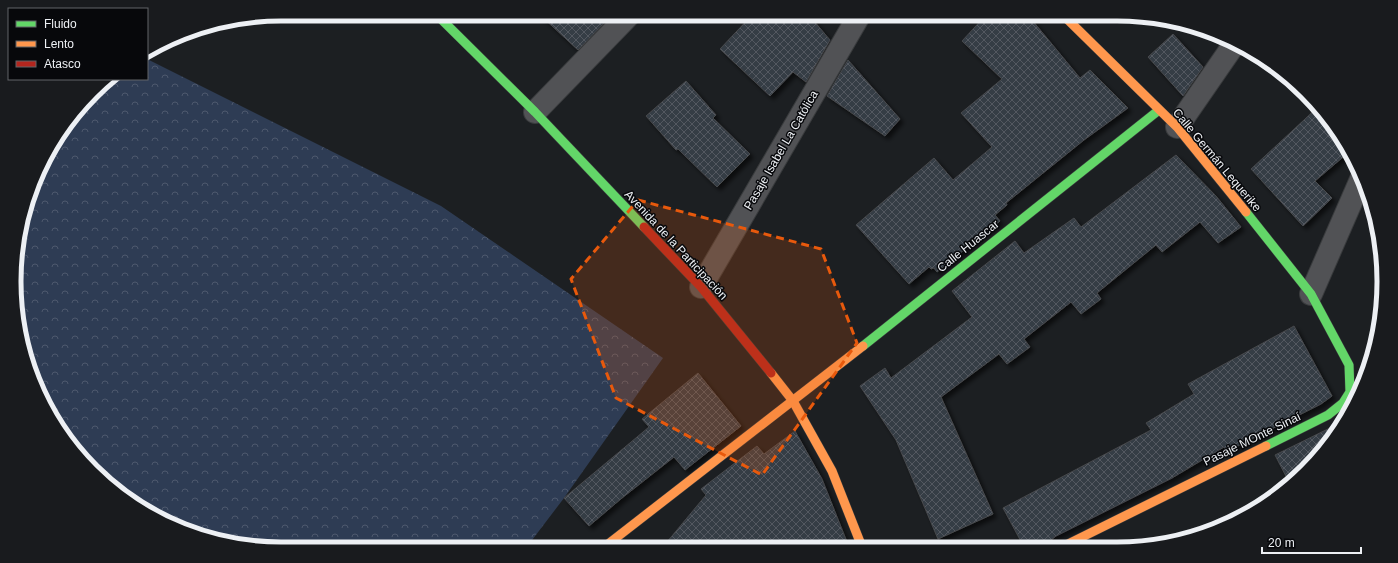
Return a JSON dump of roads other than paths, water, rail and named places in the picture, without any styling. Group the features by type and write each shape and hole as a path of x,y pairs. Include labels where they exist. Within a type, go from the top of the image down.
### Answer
{"street":[{"name":"Avenida de la Participación","path":"443,21 534,112 701,287 793,401 832,471 860,542"},
{"path":"534,112 623,21"},
{"name":"Pasaje Isabel La Católica","path":"701,287 856,21"},
{"name":"Calle Germán Lequerike","path":"1069,21 1177,127 1311,294"},
{"path":"1177,127 1232,48"},
{"name":"Calle Huascar","path":"611,542 793,401 1159,110"},
{"path":"1311,294 1358,185"},
{"name":"Pasaje MOnte Sinaí","path":"1072,542 1328,415 1343,403 1350,392 1349,365 1311,294"}]}
